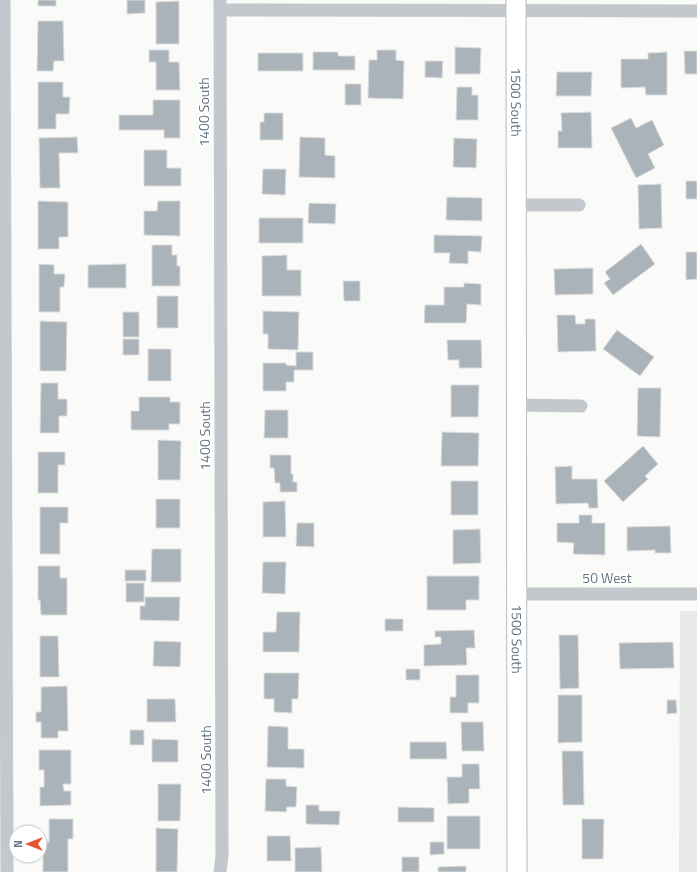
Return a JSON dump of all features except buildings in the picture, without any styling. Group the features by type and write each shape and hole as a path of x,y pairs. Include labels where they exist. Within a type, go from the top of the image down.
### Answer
{"street":[{"path":"4,0 7,872"},
{"path":"220,5 516,5 697,11"},
{"name":"1400 South","path":"220,5 222,801 220,872"},
{"name":"1500 South","path":"516,5 517,872"},
{"path":"517,205 579,205"},
{"path":"517,405 581,406"},
{"name":"50 West","path":"517,594 697,594"}],"shaded area":[{"path":"680,611 697,611 697,872 679,872"}]}
